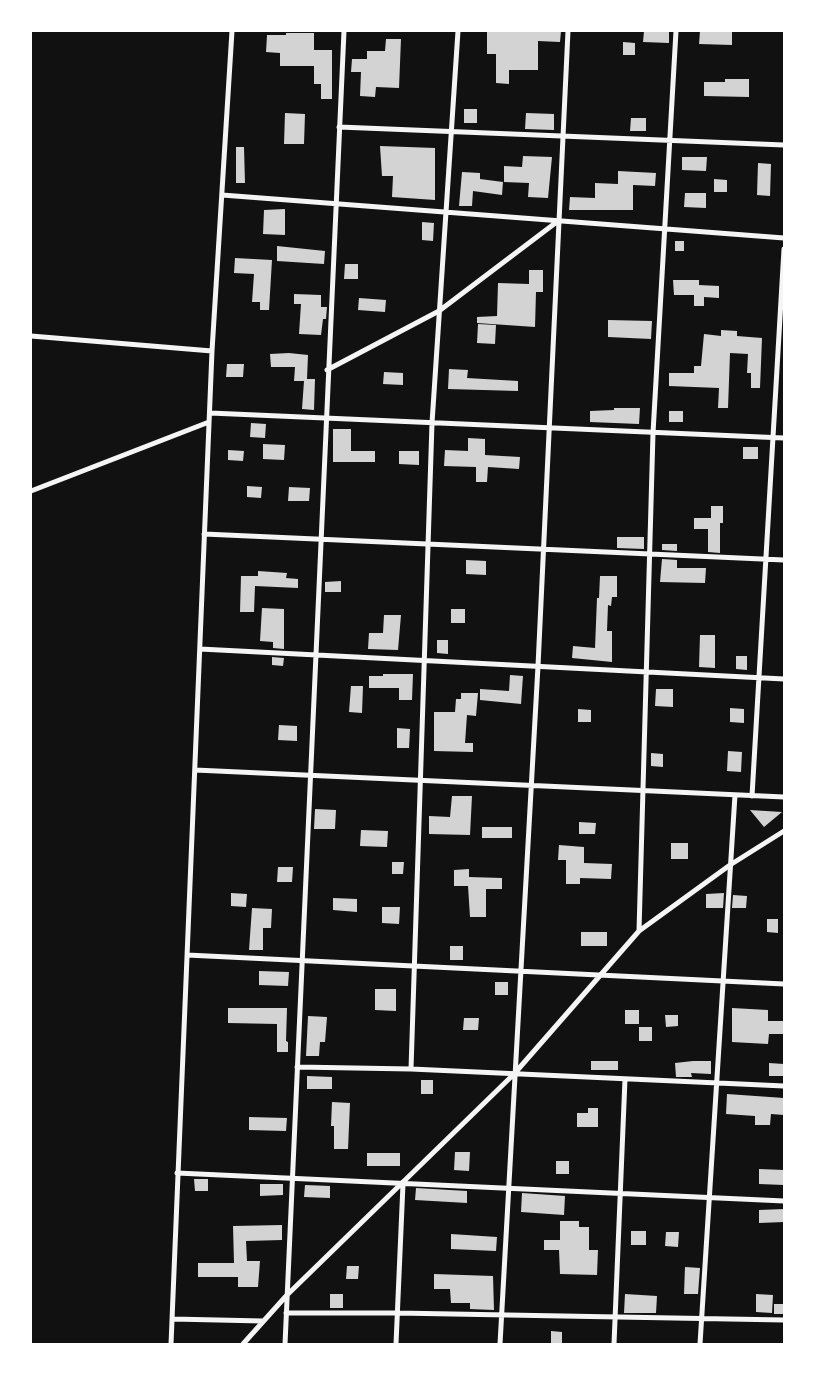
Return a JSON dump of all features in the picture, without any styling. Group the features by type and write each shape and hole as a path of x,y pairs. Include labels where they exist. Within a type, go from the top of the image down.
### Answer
{"street":[{"path":"171,1344 212,351 232,31"},
{"path":"285,1344 325,419 344,31"},
{"path":"411,1070 432,423 458,31"},
{"path":"500,1344 519,971 538,666 542,549 568,31"},
{"path":"639,931 653,433 676,31"},
{"path":"339,127 784,145"},
{"path":"222,194 784,238"},
{"path":"328,370 440,311 559,221"},
{"path":"752,796 784,250"},
{"path":"31,336 212,351"},
{"path":"210,413 784,438"},
{"path":"31,491 209,422"},
{"path":"204,534 784,560"},
{"path":"200,649 784,678"},
{"path":"195,770 784,797"},
{"path":"700,1344 735,795"},
{"path":"243,1344 287,1295 514,1074 639,931 730,865 784,831"},
{"path":"187,955 784,984"},
{"path":"297,1067 784,1086"},
{"path":"614,1344 624,1079"},
{"path":"177,1173 784,1201"},
{"path":"396,1344 403,1183"},
{"path":"286,1313 397,1313 784,1320"},
{"path":"172,1318 263,1321"}],"building":[{"path":"487,31 561,31 560,42 538,41 538,70 509,70 509,84 496,83 496,54 487,54"},
{"path":"644,31 669,31 669,43 643,42"},
{"path":"700,31 732,32 732,45 699,44"},
{"path":"286,33 314,33 314,50 332,50 332,99 321,99 321,84 314,84 314,66 280,66 280,53 266,52 267,35 286,35"},
{"path":"386,39 401,39 399,88 376,87 375,97 360,96 361,72 351,72 352,59 367,59 367,51 385,51"},
{"path":"623,42 635,43 635,55 623,55"},
{"path":"725,79 749,79 749,97 704,96 704,82 725,82"},
{"path":"464,109 477,109 477,123 464,123"},
{"path":"285,113 305,114 304,144 284,144"},
{"path":"526,113 554,114 554,130 525,129"},
{"path":"631,118 646,118 646,131 630,131"},
{"path":"380,146 435,148 435,200 392,197 393,176 382,176"},
{"path":"236,147 244,147 245,183 236,183"},
{"path":"523,156 552,157 548,198 528,197 529,183 504,182 504,166 522,167"},
{"path":"682,157 707,157 706,171 682,170"},
{"path":"758,163 771,164 770,196 757,195"},
{"path":"618,171 656,173 655,186 633,185 633,210 569,210 570,197 595,198 595,183 618,184"},
{"path":"462,172 480,173 480,179 503,182 502,195 473,191 472,206 459,206"},
{"path":"714,179 727,180 727,192 714,192"},
{"path":"685,193 706,193 706,208 684,207"},
{"path":"285,209 285,235 263,234 264,210"},
{"path":"422,222 434,223 433,241 422,240"},
{"path":"675,241 684,241 684,251 675,251"},
{"path":"277,246 325,251 324,264 277,261"},
{"path":"235,258 272,260 269,310 260,310 260,302 252,302 254,274 234,273"},
{"path":"345,264 358,264 358,279 344,279"},
{"path":"529,270 543,270 543,292 536,292 535,327 477,323 477,317 497,316 498,283 529,284"},
{"path":"673,280 699,280 699,285 719,286 719,298 704,297 704,306 694,306 694,295 674,295"},
{"path":"294,294 321,295 321,307 327,307 326,319 323,319 321,335 299,334 301,304 294,304"},
{"path":"359,298 386,300 385,312 358,310"},
{"path":"608,320 652,321 651,339 608,337"},
{"path":"478,324 496,325 495,344 477,343"},
{"path":"721,330 737,331 737,336 762,338 760,388 751,388 751,373 747,373 748,354 730,353 728,408 718,408 719,388 669,386 669,373 694,373 694,366 701,366 704,334 721,336"},
{"path":"270,354 308,355 307,379 315,379 314,410 302,409 304,381 294,381 295,367 271,367"},
{"path":"227,364 244,364 243,377 226,377"},
{"path":"449,369 468,370 467,378 518,381 518,391 448,389"},
{"path":"384,372 403,373 403,385 383,384"},
{"path":"614,408 640,408 639,424 590,422 590,411 614,410"},
{"path":"669,411 683,411 683,422 669,422"},
{"path":"251,423 266,424 265,438 250,437"},
{"path":"333,429 351,429 351,451 375,451 375,462 333,462"},
{"path":"468,438 485,439 485,455 520,457 519,469 488,467 487,482 476,482 476,467 444,466 445,450 468,451"},
{"path":"263,444 285,445 284,460 263,459"},
{"path":"743,447 758,447 758,459 743,459"},
{"path":"228,450 244,451 243,461 228,460"},
{"path":"399,451 419,451 419,465 399,464"},
{"path":"247,486 262,487 261,498 247,497"},
{"path":"289,487 310,488 309,501 288,501"},
{"path":"711,506 723,506 723,523 720,523 720,553 708,552 708,529 694,529 694,518 711,518"},
{"path":"617,537 644,537 644,549 617,548"},
{"path":"662,544 677,544 677,551 662,550"},
{"path":"662,559 677,560 677,568 706,568 705,583 660,582"},
{"path":"466,560 486,561 486,575 466,574"},
{"path":"258,571 287,573 286,578 298,579 298,588 255,586 254,612 240,612 241,576 258,576"},
{"path":"600,576 617,576 617,597 612,597 611,606 608,605 607,631 612,631 612,662 572,658 573,646 595,648"},
{"path":"341,581 341,592 325,592 325,582"},
{"path":"262,608 284,609 284,649 273,648 273,642 260,641"},
{"path":"451,609 465,609 465,623 451,623"},
{"path":"384,615 401,615 398,650 368,649 369,633 383,633"},
{"path":"700,635 715,635 715,668 699,667"},
{"path":"437,640 448,640 448,654 437,653"},
{"path":"736,656 747,656 747,670 736,669"},
{"path":"272,657 284,658 283,666 272,665"},
{"path":"383,674 413,674 412,700 399,700 399,688 369,688 369,676 383,676"},
{"path":"510,675 523,676 521,704 480,700 480,689 509,691"},
{"path":"351,686 363,686 362,713 349,712"},
{"path":"656,689 673,689 673,707 655,706"},
{"path":"461,693 478,693 476,716 467,715 465,743 473,743 473,752 434,751 434,712 455,712 456,699 461,699"},
{"path":"730,708 744,709 744,723 730,722"},
{"path":"578,709 591,710 591,722 578,722"},
{"path":"279,725 297,726 297,741 278,740"},
{"path":"397,728 410,729 409,748 397,748"},
{"path":"728,751 742,752 741,772 727,771"},
{"path":"651,753 663,754 663,767 651,766"},
{"path":"452,796 472,796 470,835 429,834 429,816 450,817"},
{"path":"315,809 336,810 335,829 314,829"},
{"path":"750,810 782,812 764,827"},
{"path":"579,822 596,823 595,834 579,834"},
{"path":"482,827 512,827 512,838 482,838"},
{"path":"361,830 388,831 387,847 360,846"},
{"path":"671,843 688,843 688,859 671,859"},
{"path":"559,845 584,847 584,863 612,864 611,879 580,878 580,884 566,884 566,860 558,860"},
{"path":"392,862 404,862 403,874 392,874"},
{"path":"278,867 293,867 292,882 277,882"},
{"path":"469,869 469,877 502,878 502,889 486,889 486,917 470,917 468,886 454,886 454,870"},
{"path":"231,893 247,894 246,907 231,906"},
{"path":"724,893 723,908 706,908 706,894"},
{"path":"733,895 747,896 746,908 732,908"},
{"path":"333,898 357,899 357,912 333,910"},
{"path":"382,907 400,907 399,924 382,923"},
{"path":"252,908 272,909 271,928 263,928 263,950 249,950"},
{"path":"767,919 778,919 778,933 767,932"},
{"path":"581,932 607,932 607,946 581,946"},
{"path":"450,946 463,946 463,960 450,960"},
{"path":"259,971 289,972 288,986 259,985"},
{"path":"495,982 508,982 508,995 495,995"},
{"path":"375,989 396,989 396,1011 375,1010"},
{"path":"228,1008 287,1008 286,1041 288,1042 288,1052 277,1052 277,1024 228,1023"},
{"path":"732,1008 768,1010 768,1021 784,1021 784,1034 769,1034 768,1044 732,1042"},
{"path":"625,1010 639,1010 639,1024 625,1024"},
{"path":"665,1015 678,1015 678,1026 666,1027"},
{"path":"308,1016 327,1017 325,1042 320,1042 319,1056 306,1056"},
{"path":"464,1018 479,1018 478,1030 463,1030"},
{"path":"639,1027 652,1027 652,1041 639,1041"},
{"path":"591,1061 618,1061 618,1070 591,1070"},
{"path":"711,1061 711,1074 691,1073 692,1077 676,1077 675,1063"},
{"path":"769,1063 784,1064 784,1076 769,1076"},
{"path":"307,1076 332,1077 332,1089 307,1089"},
{"path":"421,1080 433,1080 433,1094 421,1094"},
{"path":"727,1094 784,1098 784,1115 771,1114 770,1125 755,1125 755,1116 726,1114"},
{"path":"332,1102 350,1103 348,1149 334,1149 334,1126 331,1126"},
{"path":"588,1108 598,1108 598,1127 577,1127 577,1113 588,1113"},
{"path":"249,1117 287,1118 286,1131 249,1130"},
{"path":"455,1152 470,1152 469,1171 454,1170"},
{"path":"367,1153 400,1153 400,1166 367,1166"},
{"path":"556,1161 569,1161 569,1174 556,1174"},
{"path":"759,1169 784,1170 784,1185 759,1184"},
{"path":"194,1179 208,1179 208,1191 195,1191"},
{"path":"260,1184 283,1184 283,1195 260,1196"},
{"path":"305,1185 330,1186 330,1198 304,1197"},
{"path":"416,1188 467,1191 467,1203 415,1200"},
{"path":"522,1193 565,1196 564,1215 521,1212"},
{"path":"784,1209 784,1222 759,1223 759,1210"},
{"path":"560,1221 579,1221 579,1227 589,1227 589,1250 598,1250 597,1275 560,1274 559,1250 544,1250 544,1240 560,1240"},
{"path":"282,1225 282,1240 246,1241 247,1261 260,1261 258,1287 238,1287 238,1277 198,1277 198,1263 234,1263 233,1226"},
{"path":"631,1231 646,1231 646,1245 631,1245"},
{"path":"666,1232 679,1232 678,1247 665,1246"},
{"path":"451,1234 497,1237 496,1251 451,1249"},
{"path":"347,1266 359,1266 358,1279 346,1279"},
{"path":"685,1267 700,1268 698,1294 684,1294"},
{"path":"434,1274 493,1276 494,1310 470,1309 470,1303 451,1303 450,1289 434,1289"},
{"path":"330,1294 343,1294 343,1308 330,1308"},
{"path":"625,1294 657,1296 656,1313 624,1313"},
{"path":"756,1294 773,1295 772,1313 756,1312"},
{"path":"774,1304 784,1304 784,1314 774,1314"},
{"path":"551,1331 562,1332 562,1343 551,1343"}]}
